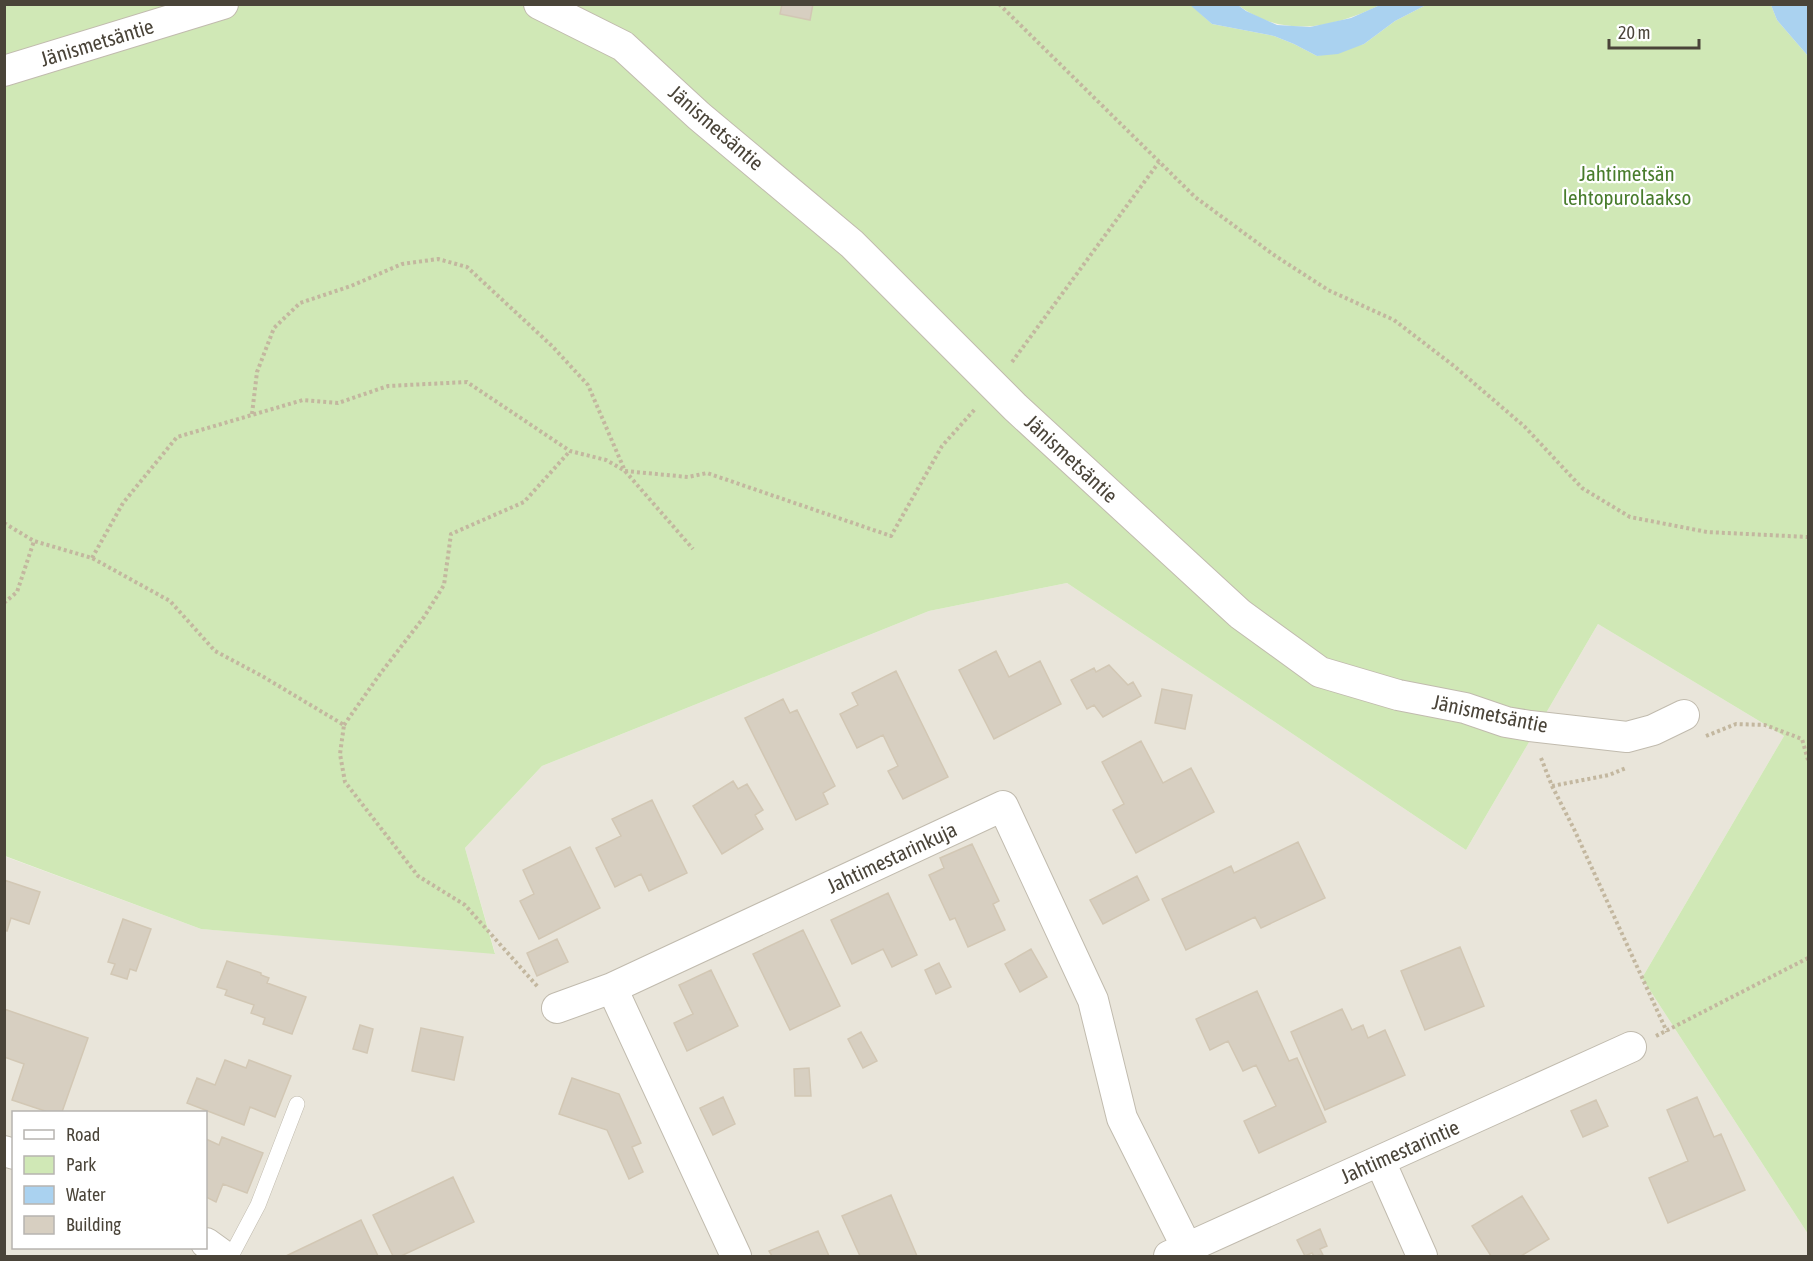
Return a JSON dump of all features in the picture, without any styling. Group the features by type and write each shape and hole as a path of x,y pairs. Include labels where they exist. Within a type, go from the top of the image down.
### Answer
{"street":[{"name":"Jänismetsäntie","path":"4,71 224,4"},
{"name":"Jänismetsäntie","path":"553,8 623,46 699,116 852,244 994,387 1240,614 1320,672 1398,695 1466,708 1506,722 1530,726 1627,737 1653,730 1684,715"},
{"name":"Jahtimestarinkuja","path":"612,988 1004,806 1093,1000 1122,1118 1178,1252"},
{"path":"557,1008 612,988 736,1257"},
{"name":"Jahtimestarintie","path":"1178,1252 1630,1047"},
{"path":"1380,1161 1422,1257"},
{"path":"207,1244 224,1257"}],"lane":[{"path":"231,1257 258,1205 297,1104"}],"path":[{"path":"999,4 1195,197 1274,255 1328,290 1394,320 1454,366 1525,428 1582,488 1630,517 1707,532 1809,537"},
{"path":"92,558 123,503 177,437 303,400 338,403 388,386 467,382 570,451 606,460 625,471 687,477 707,473 891,536 942,447 994,387 1159,162"},
{"path":"252,414 257,372 274,328 300,303 351,286 402,264 438,259 467,267 552,346 588,385 625,471 693,549"},
{"path":"557,1008 465,905 418,876 345,782 339,754 344,725 424,617 444,585 451,534 524,502 570,451"},
{"path":"4,523 34,541 92,558 170,601 215,651 344,725"},
{"path":"4,603 17,592 34,541"},
{"path":"1736,724 1765,725 1802,739 1809,760"},
{"path":"1530,726 1551,786 1574,829 1667,1032"},
{"path":"1630,1047 1667,1032 1809,958"}],"shaded area":[{"path":"1067,583 1466,850 1598,624 1784,736 1642,978 1808,1234 1808,1256 5,1256 4,856 201,929 495,953 465,848 542,766 929,611"}],"green space":[{"name":"Jahtimetsän lehtopurolaakso","path":"1190,4 1212,24 1274,36 1317,56 1364,44 1395,21 1426,5 1771,5 1777,20 1808,56 1808,1234 1642,978 1784,736 1598,624 1466,850 1067,583 929,611 542,766 465,848 495,954 201,929 5,856 4,5"},
{"path":"1238,5 1380,5 1326,24 1290,26 1255,16"}],"water":[{"path":"1190,5 1238,5 1277,25 1310,27 1351,18 1380,5 1426,5 1395,21 1364,44 1338,54 1317,56 1274,36 1212,24"},
{"path":"1771,5 1808,5 1808,56 1777,20"}],"building":[{"path":"782,4 813,4 810,20 780,14"},
{"path":"996,651 1009,677 1040,661 1061,704 994,739 959,670"},
{"path":"1109,665 1128,685 1133,682 1141,696 1103,717 1094,705 1087,709 1071,680 1094,668 1096,672"},
{"path":"896,671 948,777 903,799 888,771 898,766 883,735 857,748 840,714 858,705 852,693"},
{"path":"1162,689 1192,695 1185,729 1155,723"},
{"path":"783,699 790,713 797,710 835,786 823,793 828,804 796,820 745,718"},
{"path":"1141,741 1163,783 1191,768 1214,812 1136,853 1113,810 1124,804 1102,762"},
{"path":"733,781 738,789 747,784 763,810 755,815 763,829 722,854 693,806"},
{"path":"652,800 687,873 649,891 641,874 615,887 596,848 621,836 612,819"},
{"path":"1298,842 1325,898 1261,928 1255,917 1186,950 1162,899 1231,866 1234,873"},
{"path":"972,844 999,901 993,904 1005,930 968,947 955,918 950,920 929,875 944,868 940,858"},
{"path":"570,847 600,908 539,939 520,901 534,894 523,870"},
{"path":"1137,876 1149,900 1103,924 1090,900"},
{"path":"4,880 40,892 29,924 11,918 7,931 4,930"},
{"path":"888,893 917,955 892,967 883,949 852,964 831,920"},
{"path":"123,919 151,929 136,971 130,969 127,979 111,974 115,964 108,962"},
{"path":"803,930 840,1006 790,1030 753,954"},
{"path":"557,939 568,962 537,976 527,953"},
{"path":"1460,947 1484,1006 1425,1030 1401,971"},
{"path":"1031,949 1047,977 1020,992 1005,964"},
{"path":"227,961 261,973 269,978 267,983 306,997 292,1034 263,1024 265,1018 251,1013 254,1005 225,995 227,990 217,987"},
{"path":"939,963 951,987 936,994 925,970"},
{"path":"711,970 738,1026 687,1051 674,1023 693,1014 679,985"},
{"path":"1257,991 1289,1061 1297,1058 1326,1122 1259,1153 1244,1121 1276,1106 1256,1065 1243,1071 1228,1041 1210,1050 1196,1019"},
{"path":"4,1009 88,1038 62,1111 45,1111 12,1100 24,1064 4,1057"},
{"path":"1342,1009 1352,1030 1363,1025 1368,1038 1385,1030 1405,1075 1325,1110 1291,1032"},
{"path":"360,1025 373,1029 367,1053 353,1049"},
{"path":"421,1028 463,1037 454,1080 412,1071"},
{"path":"861,1032 877,1061 863,1068 848,1039"},
{"path":"225,1060 246,1068 249,1060 291,1076 275,1117 250,1107 244,1125 187,1103 197,1078 215,1085"},
{"path":"809,1068 811,1096 795,1096 794,1069"},
{"path":"572,1078 619,1094 641,1143 632,1147 643,1172 629,1179 607,1130 559,1114"},
{"path":"723,1097 735,1124 713,1135 700,1108"},
{"path":"1697,1097 1714,1137 1721,1134 1745,1190 1668,1223 1649,1178 1688,1161 1667,1110"},
{"path":"1596,1100 1608,1126 1583,1137 1571,1111"},
{"path":"222,1137 263,1153 247,1193 223,1184 216,1202 207,1198 207,1139 219,1145"},
{"path":"453,1177 474,1222 401,1256 393,1256 373,1215"},
{"path":"891,1195 917,1256 860,1256 842,1216"},
{"path":"1522,1196 1549,1239 1521,1256 1491,1256 1472,1226"},
{"path":"361,1220 378,1256 286,1256"},
{"path":"1320,1229 1327,1246 1320,1249 1323,1255 1314,1256 1312,1253 1305,1256 1297,1240"},
{"path":"818,1231 829,1256 772,1256 769,1251"}]}
